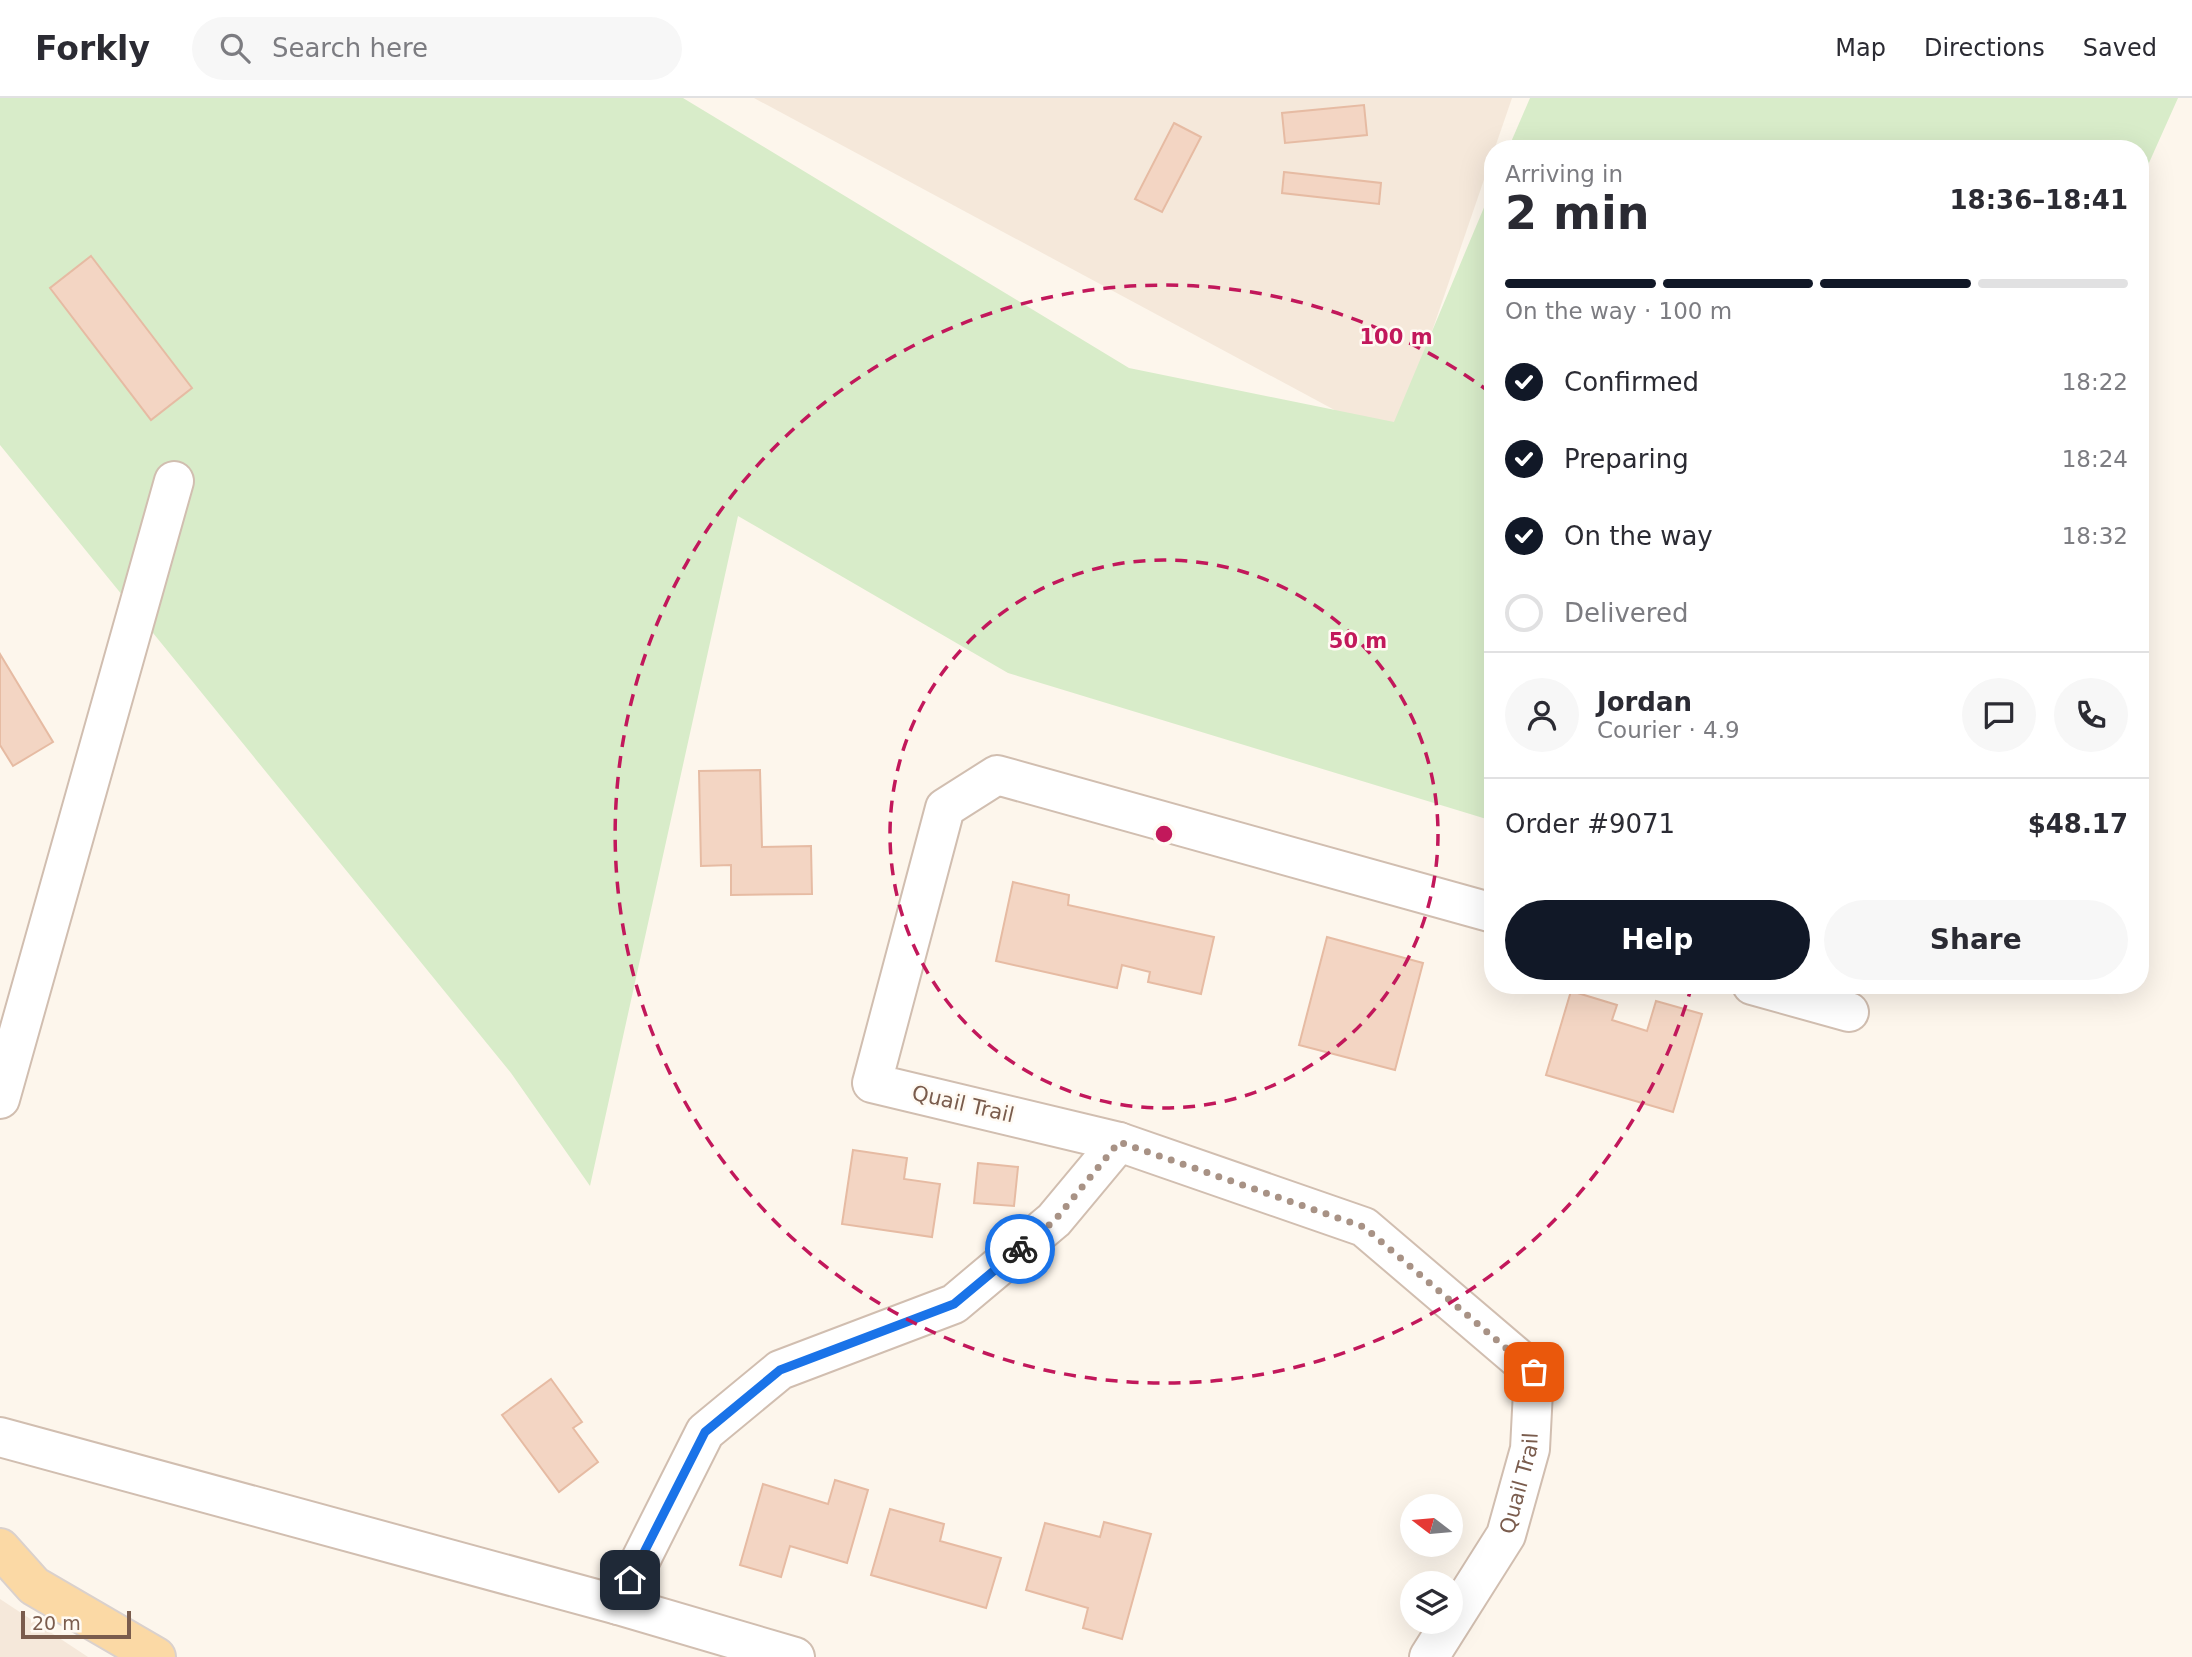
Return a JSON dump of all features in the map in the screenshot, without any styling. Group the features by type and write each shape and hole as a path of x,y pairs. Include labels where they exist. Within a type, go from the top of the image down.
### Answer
{"main road":[{"path":"0,1548 34,1586 156,1657"}],"street":[{"path":"0,1099 174,481"},
{"name":"Quail Trail","path":"1429,1657 1506,1535 1530,1449 1534,1372 1364,1227 1119,1142 872,1083 945,808 997,775 1484,910"},
{"path":"1784,994 1849,1012"},
{"path":"618,1605 705,1432 780,1370 954,1304 1055,1220 1119,1142"},
{"path":"0,1437 618,1605 795,1657"}],"shaded area":[{"path":"754,98 1512,98 1498,140 1484,140 1484,180 1394,442"},
{"path":"0,1599 88,1657 0,1657"}],"green space":[{"path":"0,98 683,98 1129,368 1394,422 1484,207 1484,818 1008,673 738,516 590,1186 511,1073 0,445"},
{"path":"1530,98 2178,98 2149,163 2149,140 1512,140"}],"building":[{"path":"1364,105 1367,135 1285,143 1282,113"},
{"path":"1174,123 1201,137 1162,212 1135,199"},
{"path":"1284,172 1381,183 1379,204 1282,193"},
{"path":"91,256 192,388 151,420 50,288"},
{"path":"0,654 53,742 13,766 0,745"},
{"path":"760,770 762,847 811,846 812,894 731,895 731,865 701,866 699,771"},
{"path":"1013,882 1069,895 1068,905 1214,937 1201,994 1148,982 1150,972 1122,965 1117,988 996,961"},
{"path":"1327,937 1423,963 1395,1070 1299,1045"},
{"path":"1570,994 1581,994 1617,1005 1612,1020 1647,1031 1656,1001 1702,1014 1673,1112 1546,1075"},
{"path":"853,1150 907,1158 904,1179 940,1184 932,1237 842,1224"},
{"path":"978,1163 1018,1167 1014,1206 974,1203"},
{"path":"551,1379 582,1422 573,1428 598,1462 559,1492 502,1415"},
{"path":"835,1480 868,1490 847,1563 790,1546 781,1577 740,1565 763,1484 828,1504"},
{"path":"890,1509 944,1524 940,1541 1001,1558 986,1608 871,1575"},
{"path":"1104,1522 1151,1534 1122,1639 1083,1628 1088,1608 1026,1590 1045,1523 1100,1537"}],"way so far":[{"path":"1020,1249 1055,1220 1119,1142 1364,1227 1534,1372"}],"route":[{"path":"630,1580 705,1432 780,1370 954,1304 1020,1249"}]}
